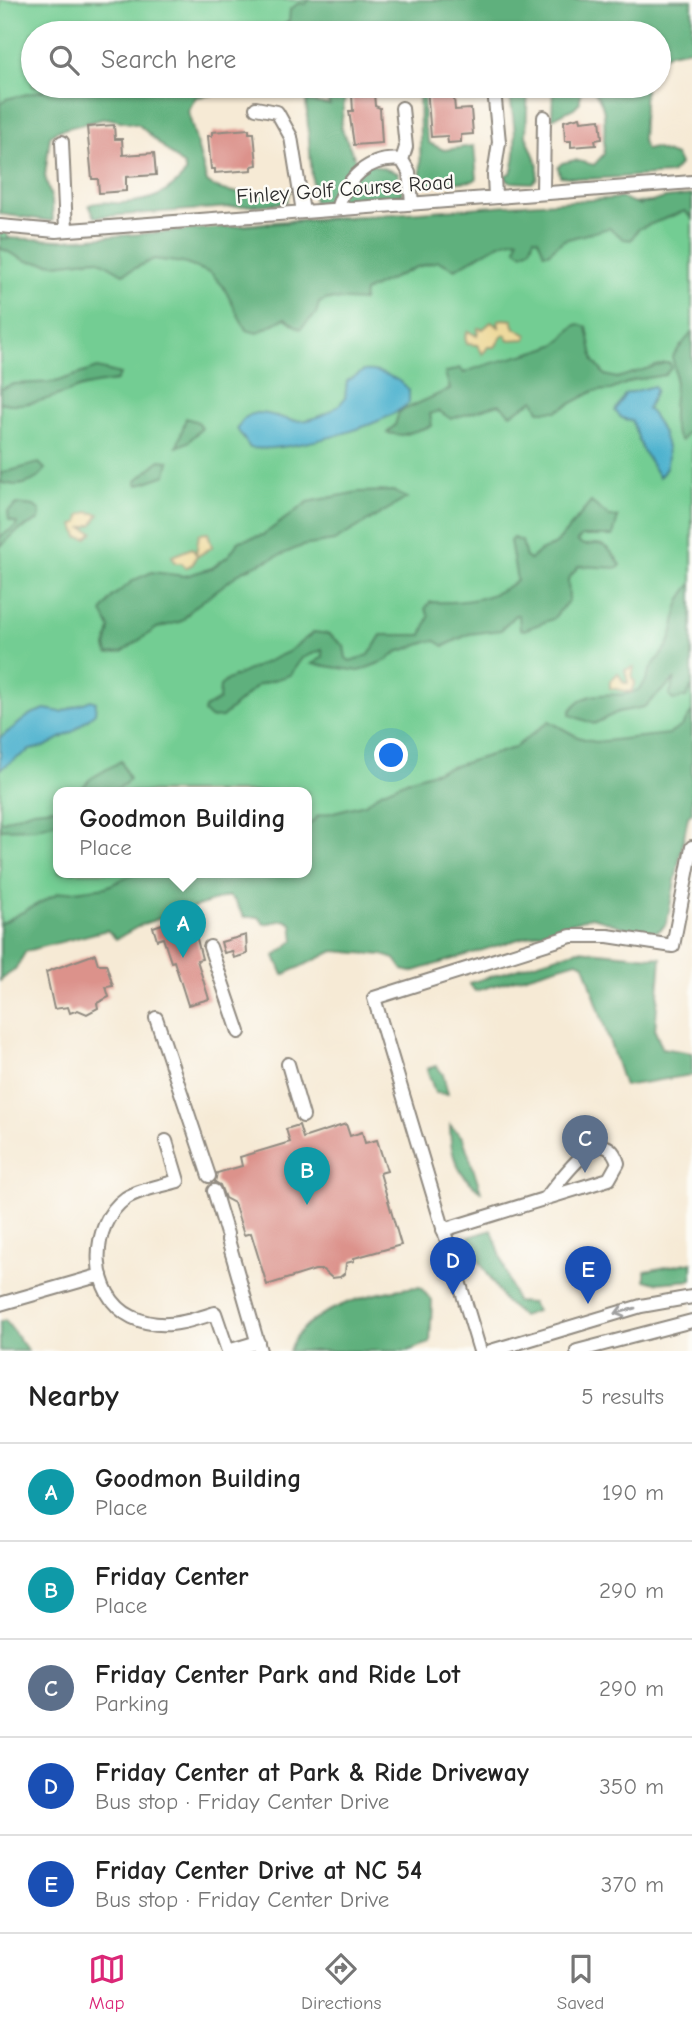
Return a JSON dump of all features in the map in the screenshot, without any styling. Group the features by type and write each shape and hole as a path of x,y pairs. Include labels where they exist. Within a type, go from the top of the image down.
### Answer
{"street":[{"path":"495,100 499,142 494,175 495,197"},
{"path":"256,108 277,112 291,137 303,212"},
{"path":"402,108 406,147 402,160 409,172 412,204"},
{"path":"543,193 544,117"},
{"path":"62,142 66,230"},
{"path":"337,209 342,191 359,172 376,163 402,160"},
{"name":"Finley Golf Course Road","path":"0,226 66,230 692,181"},
{"path":"480,1351 374,998 571,936 608,936 673,946 692,847"},
{"path":"210,947 239,1032"},
{"path":"156,1018 209,1176"},
{"path":"288,1064 303,1116"},
{"path":"166,1141 178,1181 127,1198 109,1217 97,1249 101,1275 107,1291 121,1310 133,1318 173,1325 215,1313 228,1351 259,1347 214,1191"},
{"path":"443,1230 545,1199 610,1179 618,1163 615,1153 609,1147 602,1146 586,1152 545,1199"},
{"path":"0,1304 101,1275"},
{"path":"491,1351 641,1306 692,1297"},
{"path":"577,1351 692,1321"}],"green space":[{"path":"0,0 692,0 692,8 605,21 21,21 21,98 122,98 0,122"},
{"path":"309,0 692,0 692,49 671,53 671,21 289,21 290,9 299,3 306,4"},
{"path":"21,96 21,98 195,98 188,111 207,182 225,191 235,192 290,190 286,203 95,217 89,205 101,202 133,202 158,196 186,173 184,166 139,125 106,118 56,131 50,136 45,176 52,201 53,221 0,214 0,104 6,99"},
{"path":"327,98 345,98 341,127 355,159 398,173 403,195 314,203 306,101 330,105"},
{"path":"419,98 424,98 424,125 429,143 444,150 474,146 477,178 473,181 421,185"},
{"path":"510,98 528,98 526,136 538,165 537,178 532,183 511,182 503,176 511,173 513,165 514,126"},
{"path":"553,98 580,98 574,108 552,119"},
{"path":"598,98 644,98 642,140 646,150 654,148 676,156 680,164 671,174 587,179 560,176 558,167 562,163 575,160 594,165 604,154 604,118"},
{"path":"692,195 692,219 685,211 638,229 631,240 624,239 609,228 564,240 548,253 544,253 538,239 534,238 530,249 522,253 516,249 518,239 510,240 455,269 438,261 414,268 364,292 363,301 328,299 319,303 316,314 300,329 285,318 257,333 246,330 223,286 211,273 183,263 154,259 123,274 97,259 56,264 27,261 0,248 0,238 64,240 622,198 640,205 665,198"},
{"path":"692,198 692,758 312,866 312,787 53,787 53,878 265,878 0,954 0,223 9,238 42,242 108,242 325,218 640,203"},
{"path":"578,324 587,327 594,361 605,375 617,378 665,363 670,363 671,368 665,375 634,380 611,390 594,391 557,411 539,411 534,400 511,414 499,404 451,419 439,411 430,414 432,426 402,435 387,433 395,425 399,412 450,389 445,373 460,368 464,373 554,345"},
{"path":"692,332 692,415 689,418 689,430 681,441 673,424 675,367 672,357"},
{"path":"97,368 120,374 116,381 82,387 31,403 0,402 0,389 14,384 55,382"},
{"path":"186,418 198,422 202,428 188,442 177,447"},
{"path":"160,460 169,461 166,475 138,485 136,481"},
{"path":"39,463 45,469 31,482 13,485 0,482 2,473"},
{"path":"393,491 407,498 334,541 302,546 242,571 192,609 182,621 157,628 122,652 108,654 106,647 110,628 102,612 112,597 134,580 152,572 185,576 212,568 229,555 239,541 263,535 308,502 358,492"},
{"path":"591,502 610,517 618,517 613,536 582,536 577,541 606,547 621,565 618,568 579,566 568,579 569,600 553,619 524,630 520,629 519,615 515,615 501,630 469,634 444,646 434,640 397,652 387,660 359,671 312,664 323,657 322,650 302,658 290,675 258,685 222,717 210,718 204,712 205,708 219,700 220,686 227,680 288,652 314,632 329,634 344,646 346,658 350,661 369,655 381,635 422,635 429,616 425,609 430,602 476,599 507,587 517,580 510,541 513,538 522,541 526,558 530,560 540,551 556,544"},
{"path":"17,504 34,506 40,511 39,520 16,532 0,547 0,537 16,526 17,523 9,520 8,512"},
{"path":"692,584 692,686 687,697 673,700 669,696 675,679 644,707 618,712 594,724 570,715 578,702 587,697 631,693 642,687 669,643 678,606"},
{"path":"692,712 692,812 688,817 667,921 662,928 654,932 633,930 591,917 411,972 403,970 395,959 383,955 334,951 283,975 275,956 294,940 292,924 285,920 264,924 259,917 244,917 235,901 228,896 143,924 116,939 107,930 26,951 16,968 0,981 0,924 58,893 106,887 125,878 312,878 312,822 318,816 365,804 381,792 411,779 514,748 549,721 578,737 595,742 669,734 682,726"},
{"path":"121,761 129,779 120,787 83,787 90,779"},
{"path":"53,808 53,823 36,828 0,829 0,822 33,810"},
{"path":"578,950 661,958 655,1031 662,1048 692,1053 692,1075 624,1086 584,964 577,961 475,991 469,983"},
{"path":"436,1066 443,1074 448,1094 435,1093 427,1069"},
{"path":"450,1125 463,1138 481,1191 466,1178 456,1162 451,1145"},
{"path":"492,1230 516,1302 532,1303 537,1311 522,1316 505,1302 465,1238"},
{"path":"692,1262 692,1280 656,1283 645,1280 645,1271"},
{"path":"420,1287 432,1301 430,1343 407,1351 289,1351 296,1336 325,1313 365,1297"},
{"path":"5,1320 28,1351 0,1351 0,1322"}],"sand":[{"path":"498,320 512,320 515,328 527,335 526,339 508,340 506,335 503,335 495,347 488,347 483,354 477,345 467,344 465,337 468,331 477,336 478,328 483,329 491,322 499,327"},
{"path":"88,512 99,514 93,524 83,528 93,532 87,538 78,537 74,525 79,522 80,515"},
{"path":"208,533 212,547 185,568 182,563 175,563 172,556 192,548 196,554 199,534"},
{"path":"634,667 632,678 635,682 631,692 610,688 610,681 618,673 624,683 628,683 625,670"}],"water":[{"path":"364,371 382,373 400,382 409,390 409,403 378,421 356,429 287,446 250,448 237,429 242,421 254,413 297,421 321,416 341,403 345,398 347,381"},
{"path":"654,386 656,390 647,409 658,423 668,452 665,470 659,477 642,449 632,421 622,418 615,411 625,394"},
{"path":"91,700 96,702 95,713 72,732 46,746 30,750 0,769 0,738 31,714 45,709 61,712"}],"building":[{"path":"352,98 374,98 375,106 380,108 382,143 354,145 349,111 353,111"},
{"path":"428,98 454,98 455,110 471,109 473,134 461,135 461,142 448,143 447,136 431,137"},
{"path":"580,117 581,121 600,119 602,139 595,140 596,145 571,147 571,141 565,141 564,121"},
{"path":"114,125 115,139 122,139 123,155 154,153 156,175 126,177 126,191 99,193 98,179 92,179 87,127"},
{"path":"249,129 249,133 254,133 257,165 252,166 252,170 215,173 215,169 211,169 208,136 212,136 212,132"},
{"path":"191,915 202,959 197,960 209,999 188,1005 174,961 171,962 163,938 157,940 153,927"},
{"path":"246,935 247,954 234,958 232,951 224,953 221,942"},
{"path":"95,954 98,964 106,964 113,986 106,987 109,997 97,1003 98,1008 87,1014 78,1010 70,1013 68,1007 54,1009 46,972"},
{"path":"346,1124 350,1136 362,1132 365,1143 377,1140 387,1171 380,1173 401,1245 354,1258 354,1261 346,1263 345,1273 340,1277 332,1278 323,1270 315,1270 267,1285 251,1233 244,1235 234,1203 225,1198 220,1185 215,1182 217,1173 242,1166 240,1157 290,1142 286,1129 299,1125 303,1138"}],"place":[{"name":"Goodmon Building","path":"183,958"},
{"name":"Friday Center Park and Ride Lot","path":"585,1173"},
{"name":"Friday Center","path":"307,1205"},
{"name":"Friday Center at Park & Ride Driveway","path":"453,1295"},
{"name":"Friday Center Drive at NC 54","path":"588,1304"}]}
